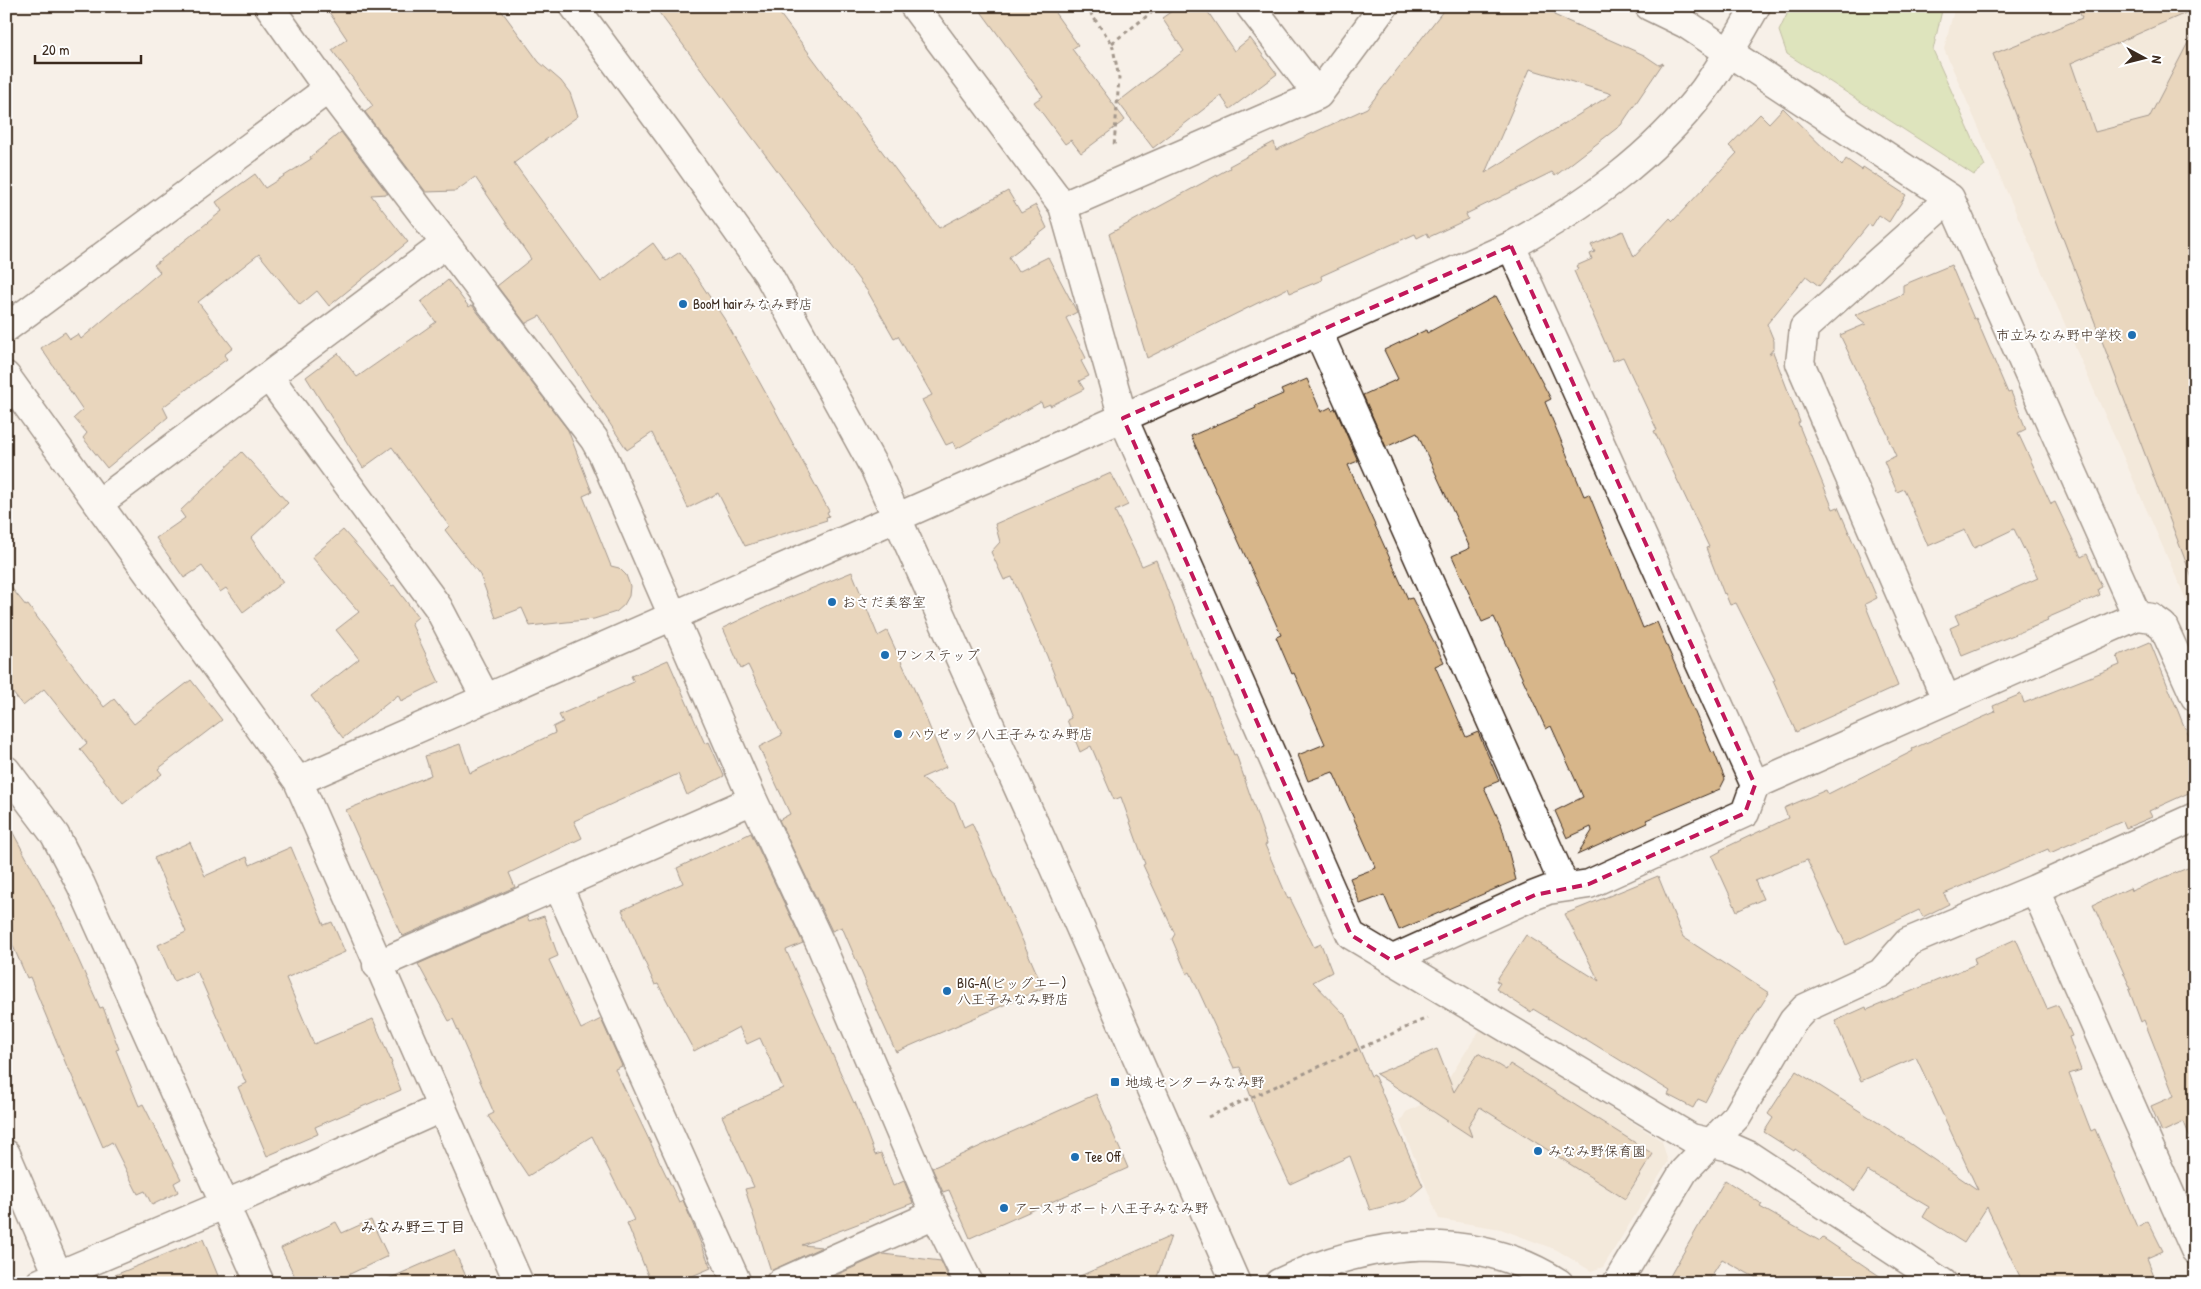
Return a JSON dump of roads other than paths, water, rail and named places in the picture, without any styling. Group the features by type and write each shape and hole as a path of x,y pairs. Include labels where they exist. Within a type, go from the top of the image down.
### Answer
{"street":[{"path":"269,6 328,89 594,439 753,800 820,943 935,1214 969,1283"},
{"path":"574,6 673,140 768,274 875,469 898,517 1236,1283"},
{"path":"914,6 1062,206 1124,418 1350,935 1464,1001 1691,1138 1730,1148 1748,1155 1943,1283"},
{"path":"1250,6 1318,94"},
{"path":"1062,206 1318,94 1384,6"},
{"path":"1649,6 1686,24 1950,198 2137,616"},
{"path":"298,781 1511,246 1558,220 1614,180 1646,154 1703,90 1729,53 1756,6"},
{"path":"6,328 328,89"},
{"path":"1946,699 1800,363 1804,328 1950,198"},
{"path":"99,503 445,244"},
{"path":"1391,960 1535,895 1565,887 1589,884 1745,813 1755,786 1511,246"},
{"path":"1318,332 1565,887"},
{"path":"6,376 298,781 519,1283"},
{"path":"269,376 438,607 486,697"},
{"path":"1755,786 1946,699 2137,616 2152,618 2163,626 2195,697"},
{"path":"6,770 55,835 81,885 260,1283"},
{"path":"378,965 753,800"},
{"path":"1617,1283 1684,1172 1709,1142 1737,1116 1792,1021 1805,1008 1881,973 1908,942 2035,889 2195,817"},
{"path":"558,886 737,1283"},
{"path":"2035,889 2195,1250"},
{"path":"6,1154 49,1279 226,1204 441,1108"},
{"path":"780,1283 935,1214"},
{"path":"1279,1283 1346,1257 1400,1246 1430,1245 1462,1247 1494,1253 1525,1264 1559,1283"}],"place":[{"name":"BooM hairみなみ野店","path":"683,304"},
{"name":"市立みなみ野中学校","path":"2132,335"},
{"name":"おさだ美容室","path":"832,602"},
{"name":"ワンステップ","path":"885,655"},
{"name":"ハウゼック 八王子みなみ野店","path":"898,734"},
{"name":"BIG-A(ビッグエー) 八王子みなみ野店","path":"947,991"},
{"name":"地域センターみなみ野","path":"1115,1082"},
{"name":"みなみ野保育園","path":"1538,1151"},
{"name":"Tee Off","path":"1075,1157"},
{"name":"アースサポート八王子みなみ野","path":"1004,1208"}],"district":[{"name":"みなみ野三丁目","path":"413,1227"}]}
